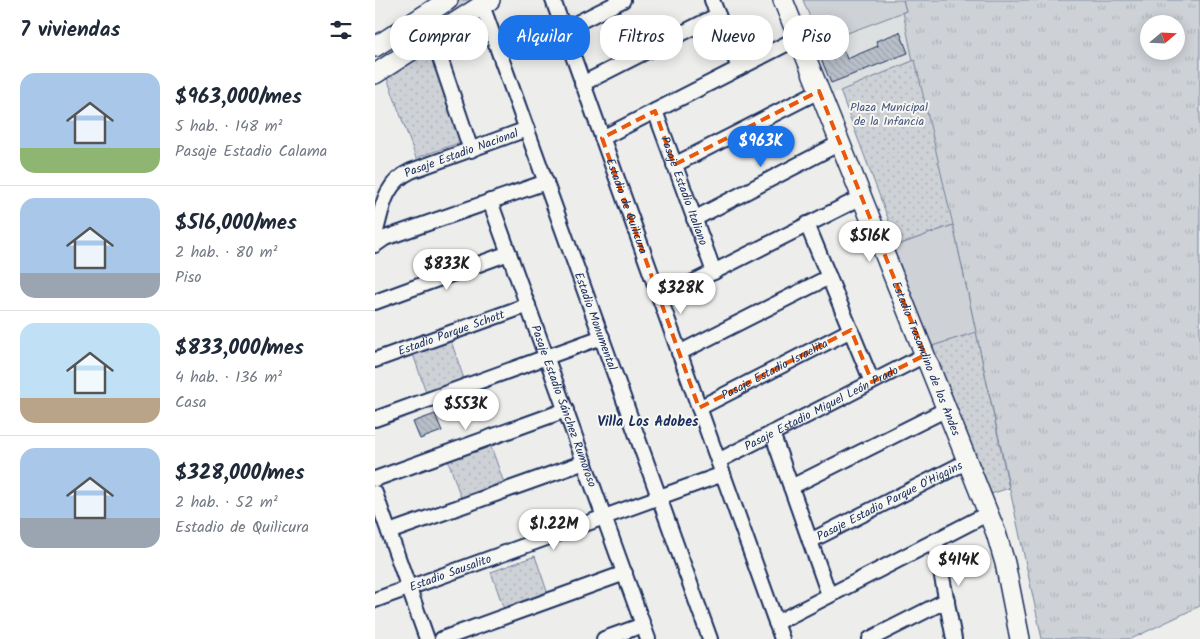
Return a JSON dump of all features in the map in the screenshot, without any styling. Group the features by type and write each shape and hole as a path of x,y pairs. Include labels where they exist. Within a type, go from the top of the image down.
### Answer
{"street":[{"path":"375,47 448,0"},
{"name":"Estadio de Quilicura","path":"553,0 558,15"},
{"path":"590,16 623,0"},
{"path":"712,0 718,15"},
{"name":"Estadio Trasandino de los Andes","path":"783,0 789,15"},
{"path":"466,15 486,2"},
{"name":"Estadio Monumental","path":"486,2 527,129 710,639"},
{"path":"582,84 693,28"},
{"path":"602,138 783,46"},
{"path":"375,74 397,60"},
{"path":"441,60 471,150"},
{"name":"Estadio de Quilicura","path":"574,60 782,639"},
{"path":"736,60 739,68"},
{"name":"Estadio Trasandino de los Andes","path":"807,60 989,513 1005,563 1020,639"},
{"path":"674,165 819,91"},
{"name":"Pasaje Estadio Italiano","path":"655,111 714,272"},
{"name":"Pasaje Estadio Nacional","path":"375,235 388,190 398,178 411,171 527,129"},
{"path":"694,218 840,143"},
{"path":"375,245 385,238 546,182"},
{"path":"660,299 862,197"},
{"name":"Pasaje Estadio Sánchez Rumoroso","path":"491,201 648,639"},
{"path":"807,224 873,382"},
{"path":"375,302 509,253"},
{"path":"679,353 829,277"},
{"name":"Estadio Parque Schott","path":"375,360 528,305"},
{"name":"Pasaje Estadio Israelita","path":"699,408 851,330"},
{"path":"375,419 602,337"},
{"name":"Pasaje Estadio Miguel León Prado","path":"718,461 925,355"},
{"path":"791,487 947,409"},
{"path":"375,479 566,410"},
{"path":"772,433 829,595"},
{"name":"Pasaje Estadio Parque O'Higgins","path":"810,541 968,461"},
{"path":"389,532 585,462"},
{"name":"Estadio Sausalito","path":"375,600 723,474"},
{"path":"375,493 427,639"},
{"path":"776,623 989,513"},
{"path":"935,541 954,639"},
{"path":"442,639 625,573"},
{"path":"870,639 947,600"},
{"path":"604,639 643,625"}],"highlighted area":[{"path":"819,91 925,355 872,382 851,330 699,408 602,138 655,111 674,165"}],"shaded area":[{"path":"903,12 913,61 833,94 819,60 849,60 849,32"}],"green space":[{"path":"461,0 475,0 452,15 438,15"},
{"path":"803,0 903,0 906,11 849,32 849,15 809,15"},
{"path":"903,0 1200,0 1200,606 1131,639 1042,639 953,225 930,233 842,91 913,61 903,12 906,11"},
{"path":"417,60 436,60 464,141 416,158 387,78"},
{"name":"Plaza Municipal de la Infancia","path":"915,60 953,225 898,245 840,91"},
{"path":"953,225 976,332 932,346 893,247"},
{"path":"976,332 1009,488 991,494 932,346"},
{"path":"451,341 464,379 426,392 413,354"},
{"path":"489,441 504,483 461,498 447,457"},
{"path":"535,556 549,597 505,612 491,572"}],"building":[{"path":"900,32 908,53 831,83 822,60 849,60 849,58 878,46 876,41"},
{"path":"435,414 442,431 420,439 413,422"}],"district":[{"name":"Villa Los Adobes","path":"648,422"}]}
